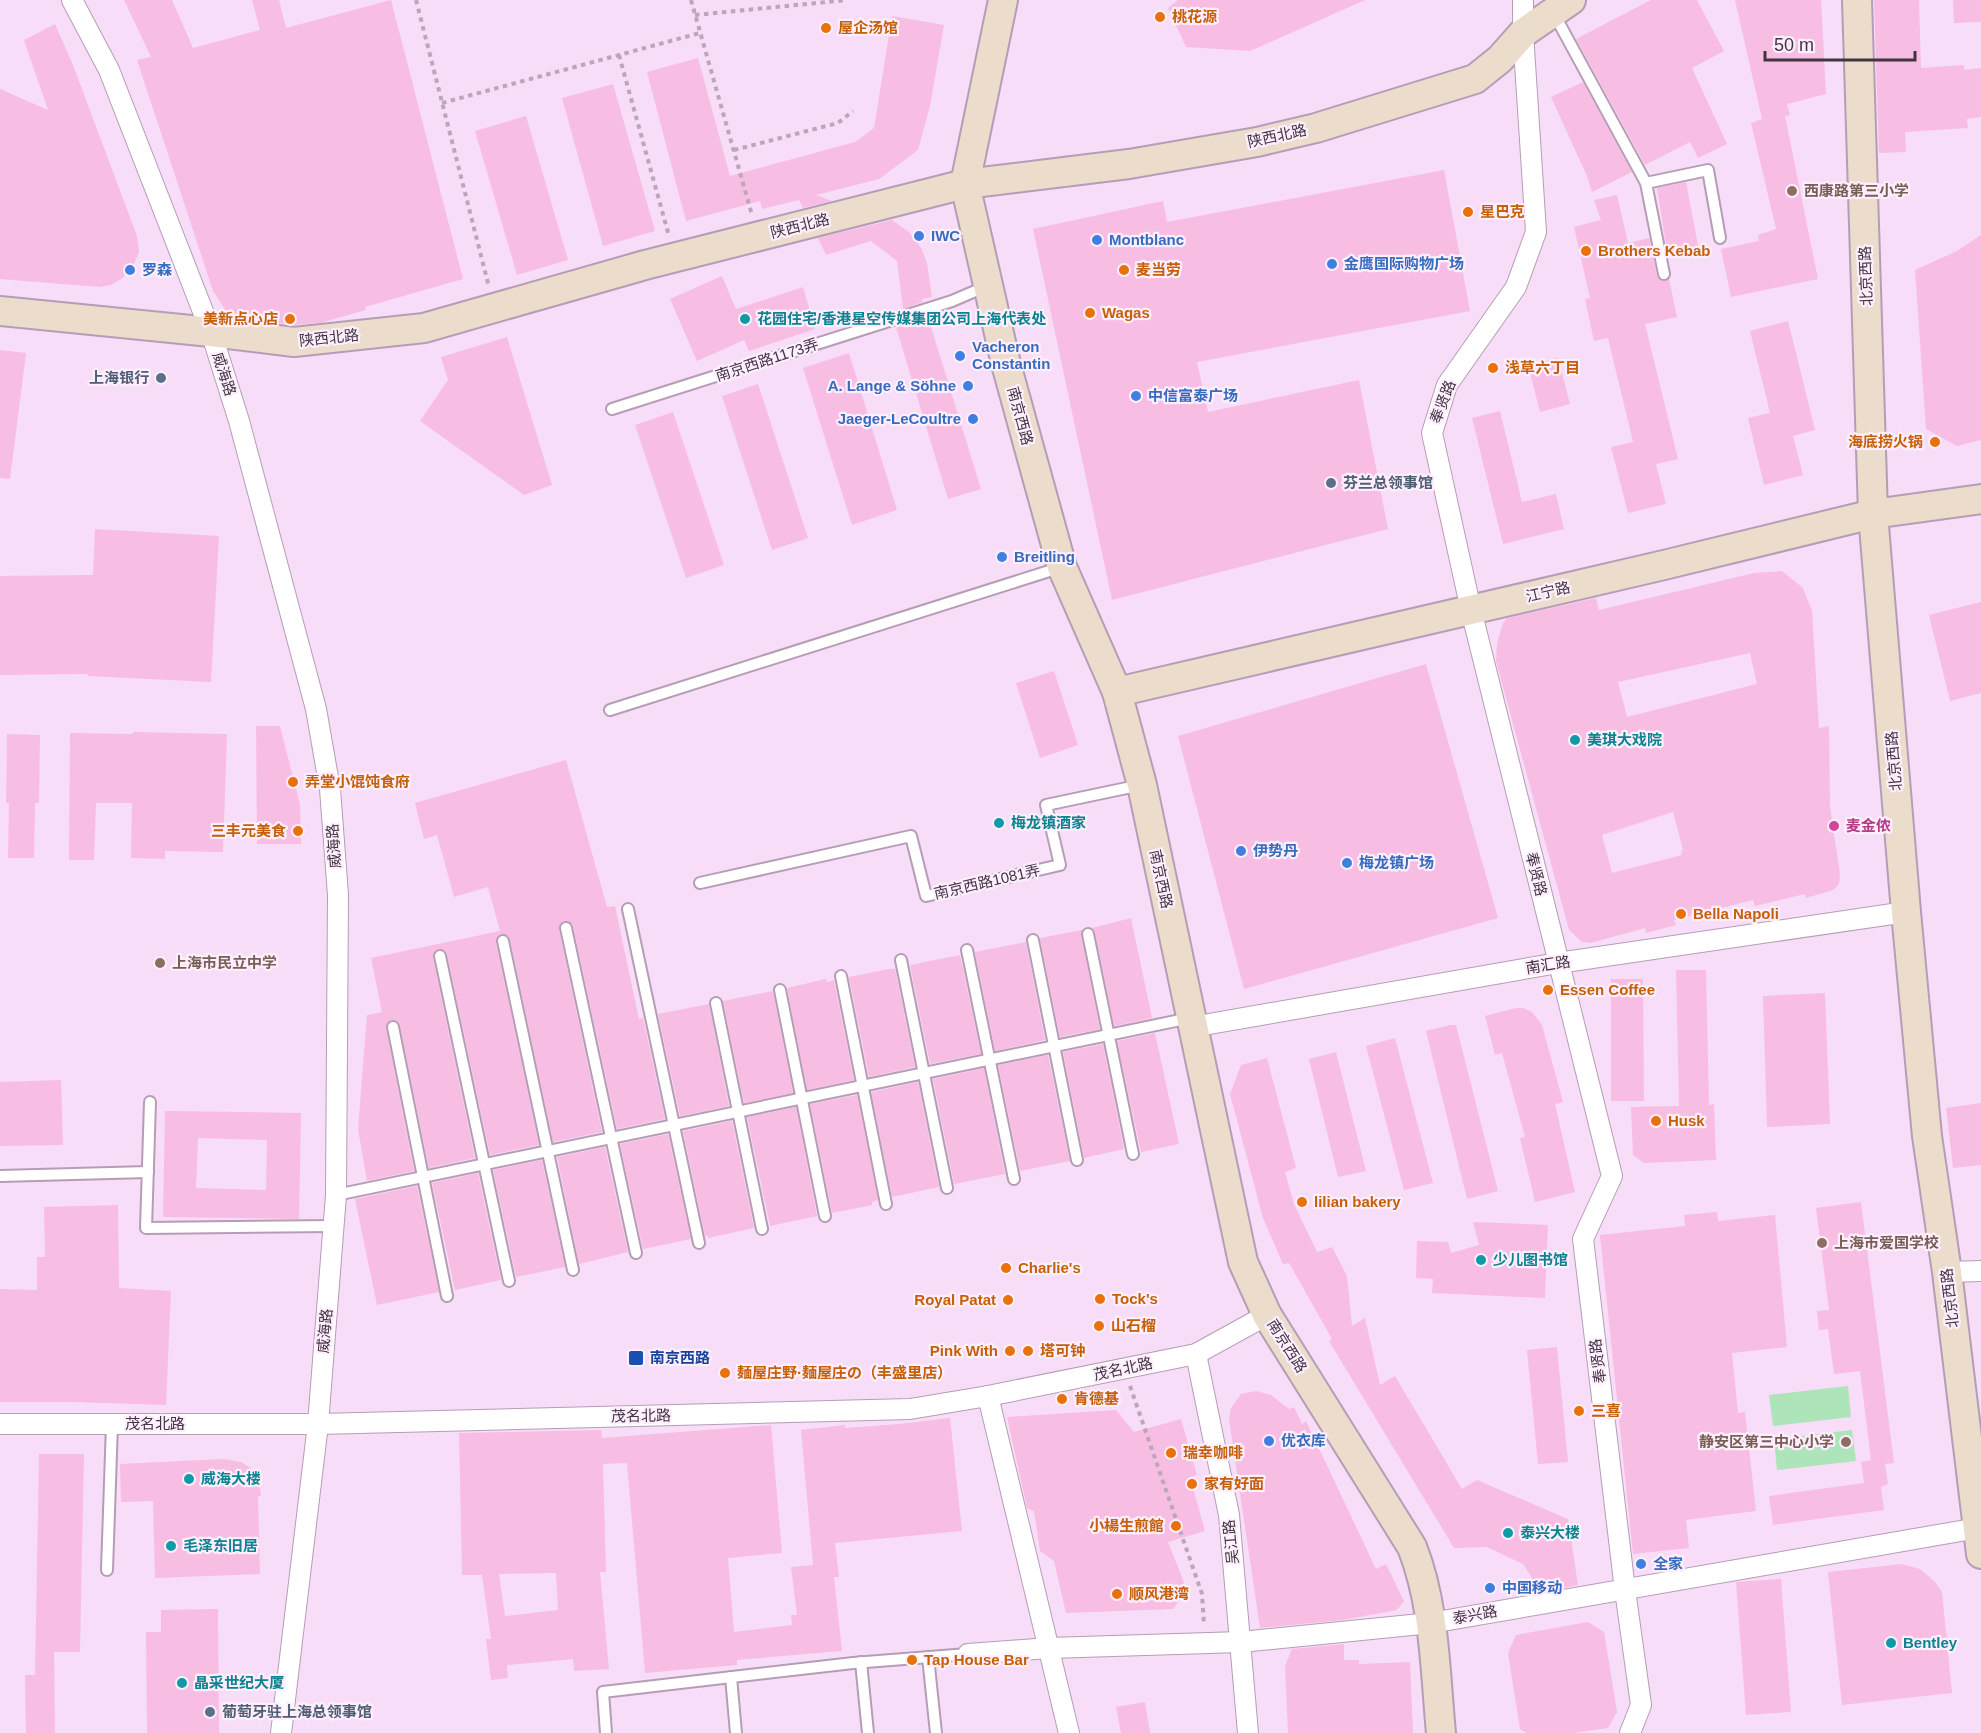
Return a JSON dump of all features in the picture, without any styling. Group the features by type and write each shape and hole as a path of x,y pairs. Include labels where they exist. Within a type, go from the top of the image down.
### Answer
{"main road":[{"name":"南京西路","path":"1003,0 965,184 1012,386 1062,567 1117,692 1142,785 1243,1262 1267,1315 1412,1547 1421,1569 1431,1623 1441,1733"},
{"name":"北京西路","path":"1857,0 1873,514 1927,1136 1947,1272 1979,1541"},
{"name":"陕西北路","path":"0,311 294,342 424,328 675,257 965,184 1129,164 1257,142 1316,128 1475,79 1500,59 1522,33 1562,6"},
{"name":"江宁路","path":"1117,692 1873,514 1981,499"}],"street":[{"name":"威海路","path":"72,0 109,70 211,332 239,421 313,697 330,789 338,895 336,1195 318,1424 281,1733"},
{"name":"奉贤路","path":"1523,0 1522,33 1536,232 1516,287 1447,385 1432,433 1471,610 1612,1176 1583,1239 1641,1705 1630,1733"},
{"name":"南汇路","path":"1191,1022 1558,963 1906,912"},
{"path":"1947,1272 1981,1271"},
{"name":"茂名北路","path":"0,1424 318,1424 910,1409 988,1396 1196,1354 1267,1315"},
{"name":"吴江路","path":"1196,1354 1229,1515 1248,1733"},
{"path":"988,1396 1069,1733"},
{"name":"泰兴路","path":"968,1654 1049,1648 1205,1645 1431,1623 1625,1590 1979,1541"}],"lane":[{"path":"1562,6 1646,183 1664,274"},
{"path":"1646,183 1708,170 1720,238"},
{"name":"南京西路1173弄","path":"612,409 952,301 989,285"},
{"path":"610,710 1062,567"},
{"name":"南京西路1081弄","path":"700,883 911,836 926,896 1060,865 1046,805 1142,785"},
{"path":"628,909 699,1243"},
{"path":"566,928 636,1253"},
{"path":"1088,934 1133,1154"},
{"path":"1033,940 1077,1160"},
{"path":"503,941 573,1270"},
{"path":"967,950 1014,1179"},
{"path":"440,956 509,1281"},
{"path":"901,960 947,1188"},
{"path":"841,976 886,1204"},
{"path":"780,990 825,1216"},
{"path":"716,1003 762,1229"},
{"path":"336,1195 989,1059 1108,1035 1191,1022"},
{"path":"393,1027 447,1296"},
{"path":"150,1102 146,1228 334,1226"},
{"path":"0,1176 148,1172"},
{"path":"106,1570 112,1424"},
{"path":"606,1733 603,1692 861,1662 968,1654"},
{"path":"928,1657 936,1733"},
{"path":"861,1662 868,1733"},
{"path":"731,1677 736,1733"}],"path":[{"path":"416,0 495,308"},
{"path":"691,0 758,236"},
{"path":"695,15 847,0"},
{"path":"442,103 700,33"},
{"path":"619,55 675,257"},
{"path":"734,150 838,123 853,111"},
{"path":"1124,1368 1202,1594 1205,1645"}],"green space":[{"path":"1848,1386 1851,1417 1773,1426 1769,1395"},
{"path":"1852,1430 1856,1461 1777,1470 1774,1439"}],"building":[{"path":"124,0 172,0 193,48 260,30 252,0 279,0 286,28 391,0 463,279 365,307 366,310 320,323 294,325 238,319 226,311 213,291 137,60 151,57"},
{"path":"1178,0 1365,0 1250,51 1186,47 1168,8"},
{"path":"1651,0 1697,0 1724,51 1692,68 1727,144 1698,158 1690,142 1645,165 1576,39"},
{"path":"1735,0 1821,0 1826,94 1787,104 1790,115 1785,116 1818,279 1731,297 1721,249 1759,241 1758,235 1776,229 1751,123 1762,119"},
{"path":"1874,0 1919,0 1921,68 1964,65 1964,70 1981,68 1981,117 1967,119 1968,128 1905,132 1906,152 1879,153"},
{"path":"1953,0 1981,0 1981,22 1954,23"},
{"path":"892,16 944,25 930,106 918,150 879,179 816,195 832,201 803,208 799,200 762,209 760,201 686,221 647,72 698,58 730,176 855,142 874,128"},
{"path":"55,24 73,65 137,236 139,252 133,266 123,278 111,285 100,287 0,279 0,89 48,110 24,40"},
{"path":"1583,82 1632,172 1592,192 1551,97"},
{"path":"613,84 655,231 603,246 562,98"},
{"path":"526,116 568,260 517,275 475,131"},
{"name":"中信富泰广场","path":"1444,170 1470,311 1197,362 1208,412 1359,380 1388,529 1112,600 1033,229 1163,201 1167,222"},
{"path":"1686,182 1699,251 1668,257 1657,188"},
{"path":"1617,195 1628,243 1649,238 1657,276 1662,281 1669,279 1677,317 1645,324 1678,459 1656,464 1666,504 1628,513 1611,447 1633,442 1608,338 1594,341 1585,299 1590,298 1574,227 1601,220 1594,200"},
{"path":"892,220 909,232 921,248 927,263 932,297 922,299 923,302 903,309 897,261 871,241 826,255 818,238"},
{"path":"1981,235 1981,440 1957,446 1926,429 1915,270 1957,251"},
{"name":"花园住宅/香港星空传媒集团公司上海代表处","path":"722,276 736,309 803,287 815,329 749,351 744,340 697,361 670,299"},
{"path":"928,317 981,489 948,499 896,327"},
{"path":"1788,321 1815,430 1793,436 1803,475 1764,485 1748,418 1770,413 1750,331"},
{"path":"507,337 552,485 524,495 420,421 448,380 441,357"},
{"path":"0,350 26,353 10,479 0,478"},
{"path":"849,353 897,510 852,525 803,368"},
{"path":"1558,358 1570,404 1540,412 1528,365"},
{"path":"758,384 808,538 772,550 722,396"},
{"path":"1500,411 1522,502 1556,494 1564,529 1503,544 1472,418"},
{"path":"673,412 724,565 686,578 635,425"},
{"path":"95,529 219,536 211,682 87,676 88,674 0,675 0,576 93,575"},
{"path":"1782,571 1803,588 1812,611 1819,728 1829,726 1830,807 1840,874 1839,884 1833,890 1806,898 1805,894 1755,906 1753,900 1674,920 1676,925 1646,933 1645,928 1591,943 1582,942 1569,930 1496,661 1497,644 1503,623 1507,618 1596,598 1599,610 1754,573","holes":["1750,653 1757,684 1627,717 1618,682","1673,812 1683,850 1682,855 1612,873 1602,835"]},
{"path":"1981,602 1981,693 1950,701 1929,615"},
{"name":"梅龙镇广场","path":"1426,664 1498,918 1244,989 1178,736"},
{"path":"1054,671 1078,745 1040,758 1016,683"},
{"path":"256,726 280,726 300,805 301,844 257,844"},
{"path":"133,732 227,734 223,852 165,851 165,859 131,858 132,803 96,803 94,860 69,860 70,733 133,734"},
{"path":"7,734 40,735 39,803 35,803 34,858 8,858"},
{"path":"566,760 607,907 615,906 639,1019 643,1018 665,1119 617,1129 573,926 565,921 561,923 559,930 602,1132 553,1142 510,939 502,934 498,936 496,943 539,1145 490,1155 447,954 439,949 435,951 433,958 475,1158 429,1168 400,1026 396,1020 391,1020 386,1024 386,1028 414,1171 367,1181 358,1129 367,1015 382,1012 371,958 500,931 488,887 454,897 437,835 424,839 415,803"},
{"path":"1131,918 1152,1018 1114,1026 1095,932 1092,928"},
{"path":"1082,930 1081,936 1100,1029 1060,1037 1040,938"},
{"path":"1026,942 1045,1040 995,1051 975,952"},
{"path":"960,955 981,1054 930,1064 910,965"},
{"path":"895,969 915,1067 869,1077 849,977"},
{"path":"1676,970 1706,970 1709,1105 1714,1104 1716,1160 1644,1163 1633,1155 1631,1107 1679,1106"},
{"path":"826,979 827,982 834,980 854,1080 807,1090 787,988"},
{"path":"1611,979 1643,979 1644,1101 1611,1101"},
{"path":"773,991 793,1093 744,1103 723,1001"},
{"path":"1825,993 1830,1124 1767,1127 1763,996"},
{"path":"709,1004 729,1106 680,1116 658,1014"},
{"path":"1516,1008 1532,1012 1542,1025 1563,1102 1555,1104 1575,1192 1535,1202 1520,1138 1525,1137 1502,1053 1495,1055 1485,1016"},
{"path":"1456,1025 1498,1191 1467,1199 1426,1031"},
{"path":"1155,1033 1179,1144 1141,1152 1117,1041"},
{"path":"1395,1038 1433,1183 1404,1190 1366,1046"},
{"path":"1103,1044 1124,1149 1084,1158 1063,1052"},
{"path":"1336,1052 1366,1171 1338,1177 1309,1059"},
{"path":"1048,1055 1070,1161 1020,1171 998,1065"},
{"path":"1267,1058 1296,1168 1285,1172 1294,1204 1317,1252 1332,1247 1347,1276 1352,1326 1365,1318 1380,1385 1395,1376 1462,1489 1477,1480 1568,1519 1578,1585 1541,1592 1523,1564 1487,1547 1454,1548 1329,1341 1332,1339 1289,1263 1283,1264 1263,1218 1230,1094 1241,1065"},
{"path":"984,1068 1005,1174 954,1184 933,1079"},
{"path":"61,1080 63,1145 0,1146 0,1082"},
{"path":"918,1082 939,1187 892,1197 871,1092"},
{"path":"857,1095 878,1200 872,1202 872,1205 832,1213 810,1104"},
{"path":"1981,1103 1981,1165 1953,1168 1946,1108"},
{"path":"796,1107 817,1216 770,1226 747,1117"},
{"path":"165,1111 301,1113 299,1219 163,1217","holes":["198,1138 267,1140 266,1190 196,1188"]},
{"path":"732,1121 754,1228 708,1238 708,1235 705,1236 683,1131"},
{"path":"668,1134 691,1239 643,1249 620,1144"},
{"path":"605,1147 628,1252 579,1264 557,1157"},
{"path":"542,1160 565,1267 516,1277 493,1170"},
{"path":"478,1173 501,1280 455,1290 432,1183"},
{"path":"417,1186 439,1292 377,1305 355,1199"},
{"path":"1861,1202 1894,1463 1885,1464 1888,1484 1881,1487 1884,1510 1773,1525 1769,1496 1864,1483 1861,1462 1871,1460 1860,1371 1834,1374 1828,1329 1819,1330 1817,1311 1829,1310 1816,1208"},
{"path":"118,1205 119,1288 171,1291 166,1405 0,1402 0,1289 37,1290 37,1257 45,1257 44,1207"},
{"path":"1717,1212 1718,1221 1775,1215 1787,1347 1732,1353 1738,1413 1745,1412 1756,1511 1686,1520 1689,1548 1633,1554 1600,1235 1685,1226 1684,1215"},
{"name":"少儿图书馆","path":"1473,1222 1548,1225 1545,1298 1432,1293 1433,1279 1416,1278 1417,1241 1448,1242 1451,1253 1479,1245"},
{"path":"1557,1347 1568,1462 1538,1464 1527,1350"},
{"path":"1256,1391 1271,1395 1289,1409 1294,1407 1302,1424 1306,1421 1376,1569 1386,1564 1404,1601 1397,1610 1343,1620 1260,1628 1229,1419 1231,1408 1241,1394"},
{"path":"1116,1410 1134,1432 1181,1419 1197,1475 1190,1477 1205,1531 1168,1542 1187,1590 1173,1609 1066,1613 1054,1561 1040,1551 1034,1511 1027,1508 1007,1417"},
{"path":"950,1418 962,1531 835,1543 839,1577 834,1577 842,1651 737,1660 737,1665 645,1673 627,1463 603,1464 606,1572 600,1572 609,1669 574,1671 573,1659 507,1665 508,1678 491,1680 486,1639 491,1639 482,1575 462,1575 459,1433 601,1430 602,1438 771,1425 782,1553 728,1558 734,1632 792,1625 791,1615 797,1615 791,1567 813,1565 801,1430 845,1425 845,1428","holes":["556,1573 558,1610 505,1616 499,1574"]},
{"path":"39,1454 84,1454 80,1652 54,1652 55,1733 26,1733 25,1675 35,1675"},
{"path":"224,1459 246,1465 252,1469 259,1482 261,1496 258,1496 260,1574 155,1578 153,1501 121,1502 120,1464"},
{"name":"Bentley","path":"1902,1564 1920,1569 1935,1582 1942,1592 1952,1693 1842,1705 1828,1572"},
{"path":"1781,1579 1791,1712 1746,1715 1736,1582"},
{"name":"晶采世纪大厦","path":"218,1609 219,1733 147,1733 146,1632 161,1632 161,1610"},
{"path":"1588,1622 1604,1632 1617,1712 1608,1728 1573,1733 1527,1733 1520,1729 1508,1653 1516,1635"},
{"path":"1344,1644 1344,1660 1359,1660 1359,1664 1410,1662 1413,1733 1288,1733 1285,1666 1292,1649"},
{"path":"1145,1702 1150,1733 1121,1733 1116,1707"}],"place":[{"name":"桃花源","path":"1160,17"},
{"name":"屋企汤馆","path":"826,28"},
{"name":"西康路第三小学","path":"1792,191"},
{"name":"星巴克","path":"1468,212"},
{"name":"IWC","path":"919,236"},
{"name":"Montblanc","path":"1097,240"},
{"name":"Brothers Kebab","path":"1586,251"},
{"name":"金鹰国际购物广场","path":"1332,264"},
{"name":"罗森","path":"130,270"},
{"name":"麦当劳","path":"1124,270"},
{"name":"Wagas","path":"1090,313"},
{"name":"美新点心店","path":"290,319"},
{"name":"花园住宅/香港星空传媒集团公司上海代表处","path":"745,319"},
{"name":"Vacheron Constantin","path":"960,356"},
{"name":"浅草六丁目","path":"1493,368"},
{"name":"上海银行","path":"161,378"},
{"name":"A. Lange & Söhne","path":"968,386"},
{"name":"中信富泰广场","path":"1136,396"},
{"name":"Jaeger-LeCoultre","path":"973,419"},
{"name":"海底捞火锅","path":"1935,442"},
{"name":"芬兰总领事馆","path":"1331,483"},
{"name":"Breitling","path":"1002,557"},
{"name":"美琪大戏院","path":"1575,740"},
{"name":"弄堂小馄饨食府","path":"293,782"},
{"name":"梅龙镇酒家","path":"999,823"},
{"name":"麦金侬","path":"1834,826"},
{"name":"三丰元美食","path":"298,831"},
{"name":"伊势丹","path":"1241,851"},
{"name":"梅龙镇广场","path":"1347,863"},
{"name":"Bella Napoli","path":"1681,914"},
{"name":"上海市民立中学","path":"160,963"},
{"name":"Essen Coffee","path":"1548,990"},
{"name":"Husk","path":"1656,1121"},
{"name":"lilian bakery","path":"1302,1202"},
{"name":"上海市爱国学校","path":"1822,1243"},
{"name":"少儿图书馆","path":"1481,1260"},
{"name":"Charlie's","path":"1006,1268"},
{"name":"Tock's","path":"1100,1299"},
{"name":"Royal Patat","path":"1008,1300"},
{"name":"山石榴","path":"1099,1326"},
{"name":"Pink With","path":"1010,1351"},
{"name":"塔可钟","path":"1028,1351"},
{"name":"南京西路","path":"636,1358"},
{"name":"麺屋庄野·麺屋庄の（丰盛里店）","path":"725,1373"},
{"name":"肯德基","path":"1062,1399"},
{"name":"三喜","path":"1579,1411"},
{"name":"优衣库","path":"1269,1441"},
{"name":"静安区第三中心小学","path":"1846,1442"},
{"name":"瑞幸咖啡","path":"1171,1453"},
{"name":"威海大楼","path":"189,1479"},
{"name":"家有好面","path":"1192,1484"},
{"name":"小楊生煎館","path":"1176,1526"},
{"name":"泰兴大楼","path":"1508,1533"},
{"name":"毛泽东旧居","path":"171,1546"},
{"name":"全家","path":"1641,1564"},
{"name":"中国移动","path":"1490,1588"},
{"name":"顺风港湾","path":"1117,1594"},
{"name":"Bentley","path":"1891,1643"},
{"name":"Tap House Bar","path":"912,1660"},
{"name":"晶采世纪大厦","path":"182,1683"},
{"name":"葡萄牙驻上海总领事馆","path":"210,1712"}]}
